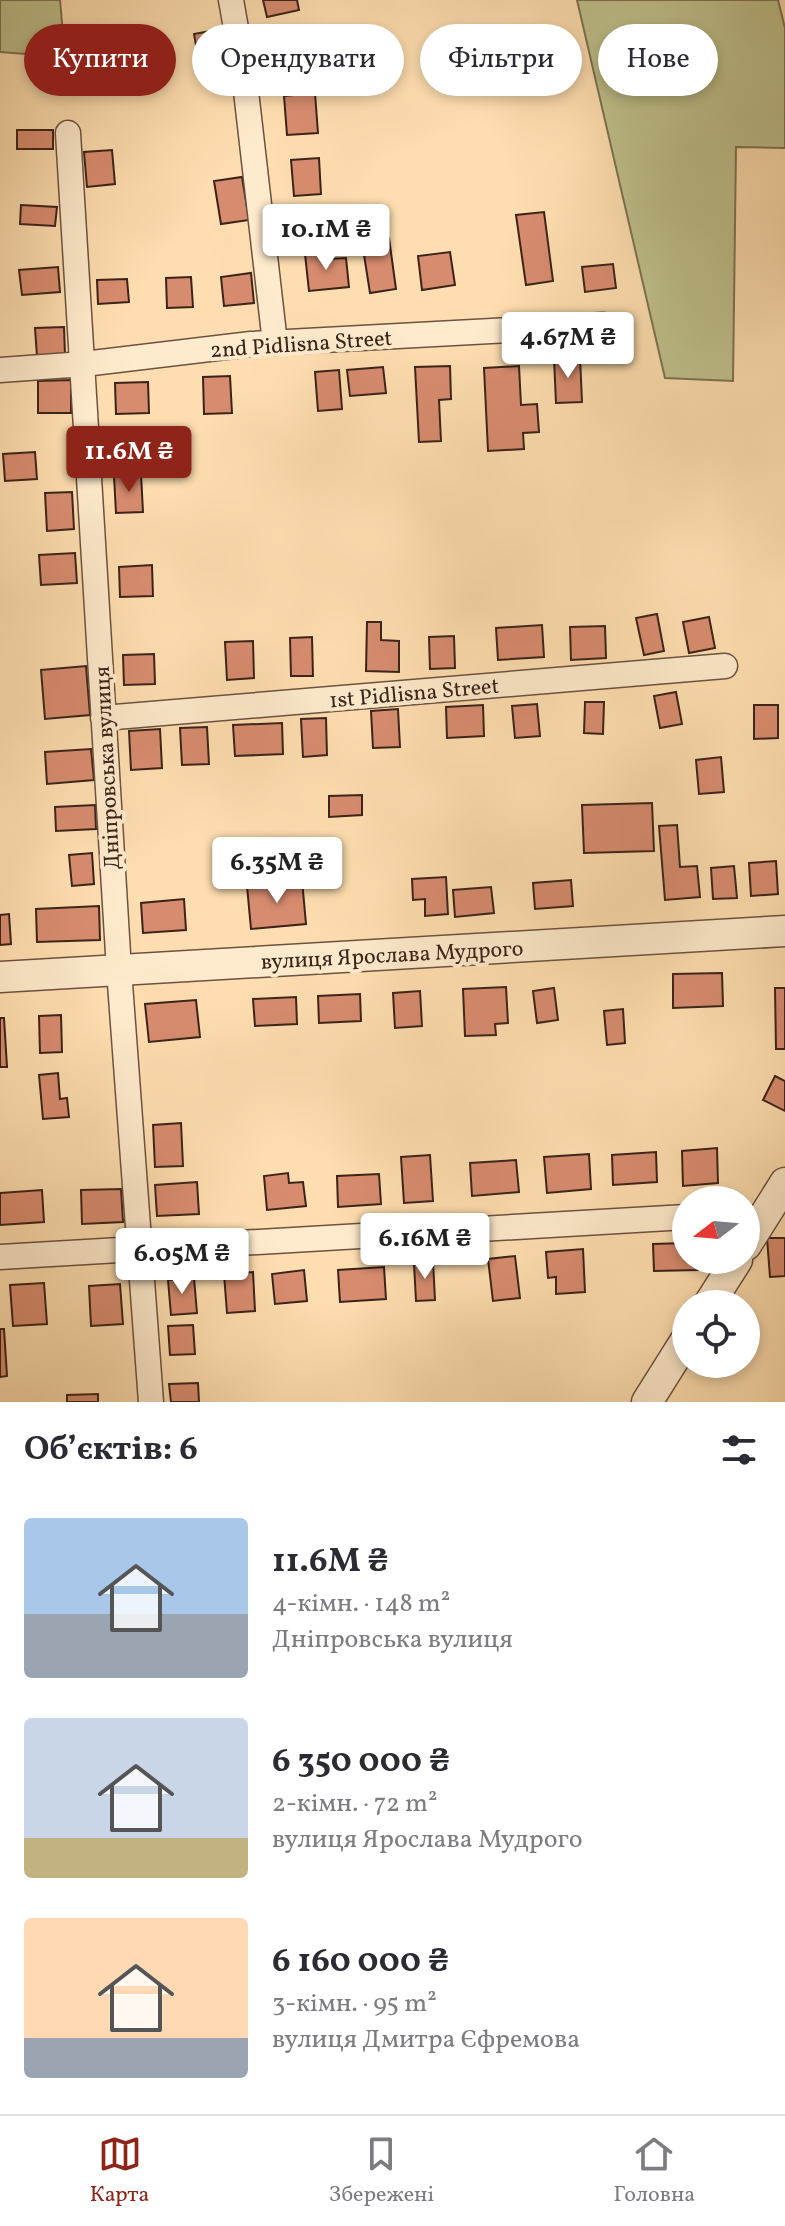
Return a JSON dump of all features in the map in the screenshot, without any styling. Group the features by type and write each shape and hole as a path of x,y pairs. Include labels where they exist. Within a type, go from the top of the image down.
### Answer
{"street":[{"path":"231,0 244,74 275,343"},
{"name":"Дніпровська вулиця","path":"68,133 119,970 151,1402"},
{"name":"2nd Pidlisna Street","path":"0,370 275,343 603,325"},
{"name":"1st Pidlisna Street","path":"103,718 725,666"},
{"name":"вулиця Ярослава Мудрого","path":"0,977 785,931"},
{"path":"766,1213 785,1183"},
{"path":"0,1257 672,1218"},
{"path":"647,1402 672,1362"}],"green space":[{"path":"0,0 60,0 62,24 24,24 24,54 0,52"},
{"path":"577,0 778,0 785,28 785,148 736,147 733,381 665,378 599,96 718,96 718,24 598,24 598,90"}],"building":[{"path":"263,0 297,0 299,10 267,17"},
{"path":"284,96 315,96 318,133 287,135"},
{"path":"17,130 53,130 53,149 17,149"},
{"path":"112,150 115,184 87,187 84,152"},
{"path":"319,158 321,194 294,196 291,160"},
{"path":"242,177 249,220 221,224 214,181"},
{"path":"21,205 57,207 55,226 20,224"},
{"path":"544,212 553,281 526,285 516,215"},
{"path":"389,238 396,289 370,293 362,242"},
{"path":"328,252 329,259 346,258 349,287 309,291 305,254"},
{"path":"450,252 455,285 422,290 418,256"},
{"path":"613,264 616,288 585,292 582,267"},
{"path":"58,267 60,292 22,295 19,270"},
{"path":"251,273 254,303 224,306 221,277"},
{"path":"191,277 193,307 167,308 166,278"},
{"path":"127,279 129,302 98,304 97,280"},
{"path":"64,327 65,355 37,357 35,328"},
{"path":"580,357 582,402 556,403 554,358"},
{"path":"450,366 451,399 439,400 441,441 419,442 415,367"},
{"path":"519,366 521,405 537,404 539,432 523,433 524,449 488,451 484,368"},
{"path":"383,367 386,393 350,396 347,370"},
{"path":"339,370 342,409 318,411 315,372"},
{"path":"230,376 232,413 204,414 203,377"},
{"path":"71,380 71,413 38,413 38,381"},
{"path":"148,382 149,413 116,414 115,383"},
{"path":"35,452 37,479 5,481 3,454"},
{"path":"141,474 143,512 116,513 114,476"},
{"path":"72,492 74,529 47,531 45,493"},
{"path":"75,553 77,583 41,585 39,555"},
{"path":"152,565 153,596 120,597 119,567"},
{"path":"657,614 664,651 644,655 636,618"},
{"path":"709,617 715,648 689,653 683,622"},
{"path":"367,622 381,622 381,640 399,641 399,672 366,671"},
{"path":"542,625 544,657 498,660 496,628"},
{"path":"605,626 606,658 571,660 570,627"},
{"path":"454,636 455,668 430,669 429,637"},
{"path":"312,637 313,676 291,676 290,638"},
{"path":"253,641 254,678 227,680 225,642"},
{"path":"154,654 155,684 124,685 123,655"},
{"path":"86,666 90,715 45,719 41,670"},
{"path":"676,692 682,724 660,728 654,696"},
{"path":"585,702 604,702 603,734 584,733"},
{"path":"537,704 540,736 515,738 512,706"},
{"path":"483,705 484,736 447,738 446,707"},
{"path":"754,705 778,705 778,738 754,739"},
{"path":"398,709 400,747 373,748 371,711"},
{"path":"326,718 327,755 303,757 301,719"},
{"path":"282,723 283,754 235,756 233,725"},
{"path":"207,727 209,764 182,765 180,728"},
{"path":"160,729 162,768 131,770 129,731"},
{"path":"91,749 94,780 47,784 45,752"},
{"path":"721,757 724,792 699,794 696,760"},
{"path":"362,795 362,815 329,817 329,796"},
{"path":"652,803 654,851 584,853 582,805"},
{"path":"95,805 96,829 56,831 55,807"},
{"path":"677,825 680,867 697,866 700,897 665,900 659,826"},
{"path":"92,853 94,884 72,886 69,855"},
{"path":"776,861 778,894 751,896 749,863"},
{"path":"734,866 737,898 713,899 711,868"},
{"path":"446,877 448,914 425,916 425,899 413,900 412,879"},
{"path":"302,880 306,924 251,929 247,886"},
{"path":"571,880 573,906 535,909 533,883"},
{"path":"491,887 494,913 455,917 453,890"},
{"path":"184,899 186,930 143,933 141,903"},
{"path":"99,906 100,940 37,942 36,909"},
{"path":"9,914 11,944 0,945 0,915"},
{"path":"722,973 723,1006 673,1008 673,974"},
{"path":"506,987 508,1023 495,1024 496,1035 465,1036 463,989"},
{"path":"554,988 558,1020 537,1023 533,991"},
{"path":"775,988 785,988 785,1049 776,1049"},
{"path":"420,991 422,1026 395,1028 393,993"},
{"path":"360,994 361,1021 319,1023 318,996"},
{"path":"296,997 297,1024 255,1026 253,999"},
{"path":"196,1000 200,1037 149,1042 145,1004"},
{"path":"623,1009 625,1043 607,1045 604,1011"},
{"path":"61,1015 62,1052 40,1053 39,1016"},
{"path":"0,1018 4,1018 7,1067 0,1067"},
{"path":"58,1073 60,1099 67,1098 69,1117 43,1119 39,1075"},
{"path":"775,1076 785,1081 785,1111 763,1100"},
{"path":"181,1123 183,1166 155,1167 153,1125"},
{"path":"717,1148 718,1183 683,1186 682,1151"},
{"path":"656,1152 657,1182 613,1185 612,1155"},
{"path":"589,1154 591,1189 547,1193 544,1157"},
{"path":"430,1155 433,1201 404,1203 401,1157"},
{"path":"516,1160 519,1192 472,1196 470,1163"},
{"path":"288,1173 289,1183 303,1182 306,1206 267,1210 264,1176"},
{"path":"379,1174 381,1204 338,1207 337,1176"},
{"path":"197,1182 199,1214 157,1216 155,1185"},
{"path":"121,1189 123,1222 82,1224 81,1190"},
{"path":"42,1190 44,1222 0,1225 0,1193"},
{"path":"767,1238 785,1238 785,1276 770,1277"},
{"path":"672,1243 672,1271 654,1271 653,1244"},
{"path":"583,1249 585,1292 556,1294 556,1277 548,1278 546,1252"},
{"path":"515,1256 520,1298 493,1301 488,1259"},
{"path":"433,1261 435,1300 416,1301 414,1263"},
{"path":"384,1267 386,1299 340,1302 338,1270"},
{"path":"304,1270 307,1301 275,1304 272,1274"},
{"path":"253,1272 255,1311 227,1313 224,1274"},
{"path":"194,1278 197,1313 171,1315 168,1280"},
{"path":"44,1283 47,1324 13,1326 10,1285"},
{"path":"120,1284 123,1324 91,1326 89,1286"},
{"path":"193,1325 195,1354 170,1355 168,1326"},
{"path":"0,1329 4,1329 7,1376 0,1377"},
{"path":"198,1383 199,1402 171,1402 169,1384"},
{"path":"98,1394 98,1402 67,1402 67,1395"}]}
